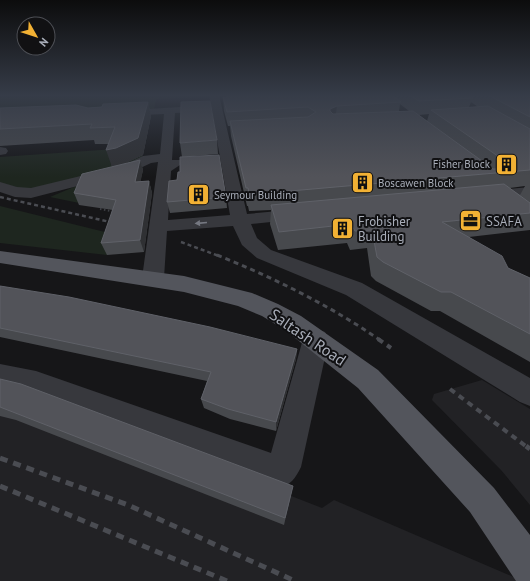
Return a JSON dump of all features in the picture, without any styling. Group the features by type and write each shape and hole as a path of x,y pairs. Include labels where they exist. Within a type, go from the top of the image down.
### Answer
{"main road":[{"name":"Saltash Road","path":"0,257 153,278 184,284 244,299 270,310 316,339 368,379 482,500 530,567"}],"street":[{"path":"153,278 169,122"},
{"path":"220,122 222,132 220,159 248,241 264,254 354,289 530,393"},
{"path":"222,132 238,131"},
{"path":"0,187 15,192 31,193 127,169 148,159 165,163 192,161"},
{"path":"468,198 530,192"},
{"path":"500,195 518,210"},
{"path":"158,226 318,212"},
{"path":"0,376 36,384 279,472 284,467 316,339"}],"path":[{"path":"100,209 121,213"}],"shaded area":[{"path":"144,147 142,157 134,164 28,190 0,183 0,157"},
{"path":"81,184 79,203 50,197"},
{"path":"0,206 113,234 107,255 0,243"},
{"path":"482,380 530,409 530,505 501,470 432,400 434,394"},
{"path":"0,386 33,395 322,508 334,500 523,581 0,581"}],"building":[{"path":"0,122 142,122 138,138 116,148 106,150 115,127 90,128 92,124 0,129"},
{"path":"181,122 214,122 217,140 180,143"},
{"path":"230,122 428,122 493,169 504,169 509,165 449,122 517,122 530,129 530,170 267,193 249,193 248,188 246,188"},
{"path":"219,155 226,197 167,202 169,181 177,180 178,172 180,172 180,157"},
{"path":"140,160 135,182 149,181 140,240 101,243 116,200 74,193 82,174"},
{"path":"504,184 530,203 530,213 442,222 502,256 508,268 530,278 530,334 451,292 441,292 383,262 377,257 372,230 355,231 351,224 279,232 271,205"},
{"path":"0,286 69,297 210,327 297,349 276,422 228,409 201,399 211,372 0,328"},
{"path":"0,379 21,384 293,486 285,518 0,407"}],"railway":[{"path":"0,197 119,224"},
{"path":"181,242 219,256"},
{"path":"217,255 301,293 341,315 380,340"},
{"path":"378,339 391,348"},
{"path":"450,389 527,447"},
{"path":"526,446 530,449"},
{"path":"0,458 128,505 295,581"},
{"path":"0,486 227,581"}],"place":[{"name":"Fisher Block","path":"506,164"},
{"name":"Boscawen Block","path":"362,183"},
{"name":"Seymour Building","path":"198,195"},
{"name":"SSAFA","path":"471,221"},
{"name":"Frobisher Building","path":"343,228"}]}
